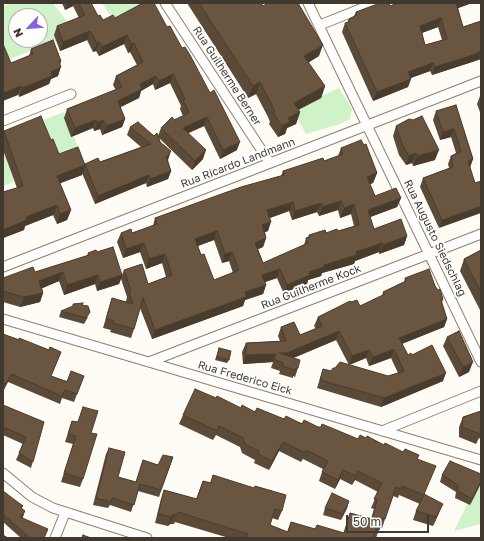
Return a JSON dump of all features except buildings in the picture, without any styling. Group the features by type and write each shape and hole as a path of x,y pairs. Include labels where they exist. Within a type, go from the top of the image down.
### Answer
{"street":[{"name":"Rua Guilherme Berner","path":"165,3 270,163"},
{"name":"Rua Augusto Siedschlag","path":"308,3 320,25 481,362"},
{"path":"320,25 374,3"},
{"name":"Rua Ricardo Landmann","path":"3,267 481,81"},
{"path":"3,121 71,94"},
{"name":"Rua Guilherme Kock","path":"149,362 481,234"},
{"name":"Rua Frederico Eick","path":"3,319 481,460"},
{"path":"382,430 481,391"},
{"path":"3,473 32,497 65,513 147,538"},
{"path":"55,538 65,513"}],"green space":[{"path":"10,3 53,3 72,28 59,40 48,44 48,8 8,8 8,48 38,48 7,60 3,51 3,6"},
{"path":"102,3 148,3 116,24"},
{"path":"339,88 352,109 350,119 340,124 306,134 292,109"},
{"path":"64,112 82,157 61,165 44,120"},
{"path":"3,151 14,182 3,186"},
{"path":"481,477 481,524 454,531"}]}
